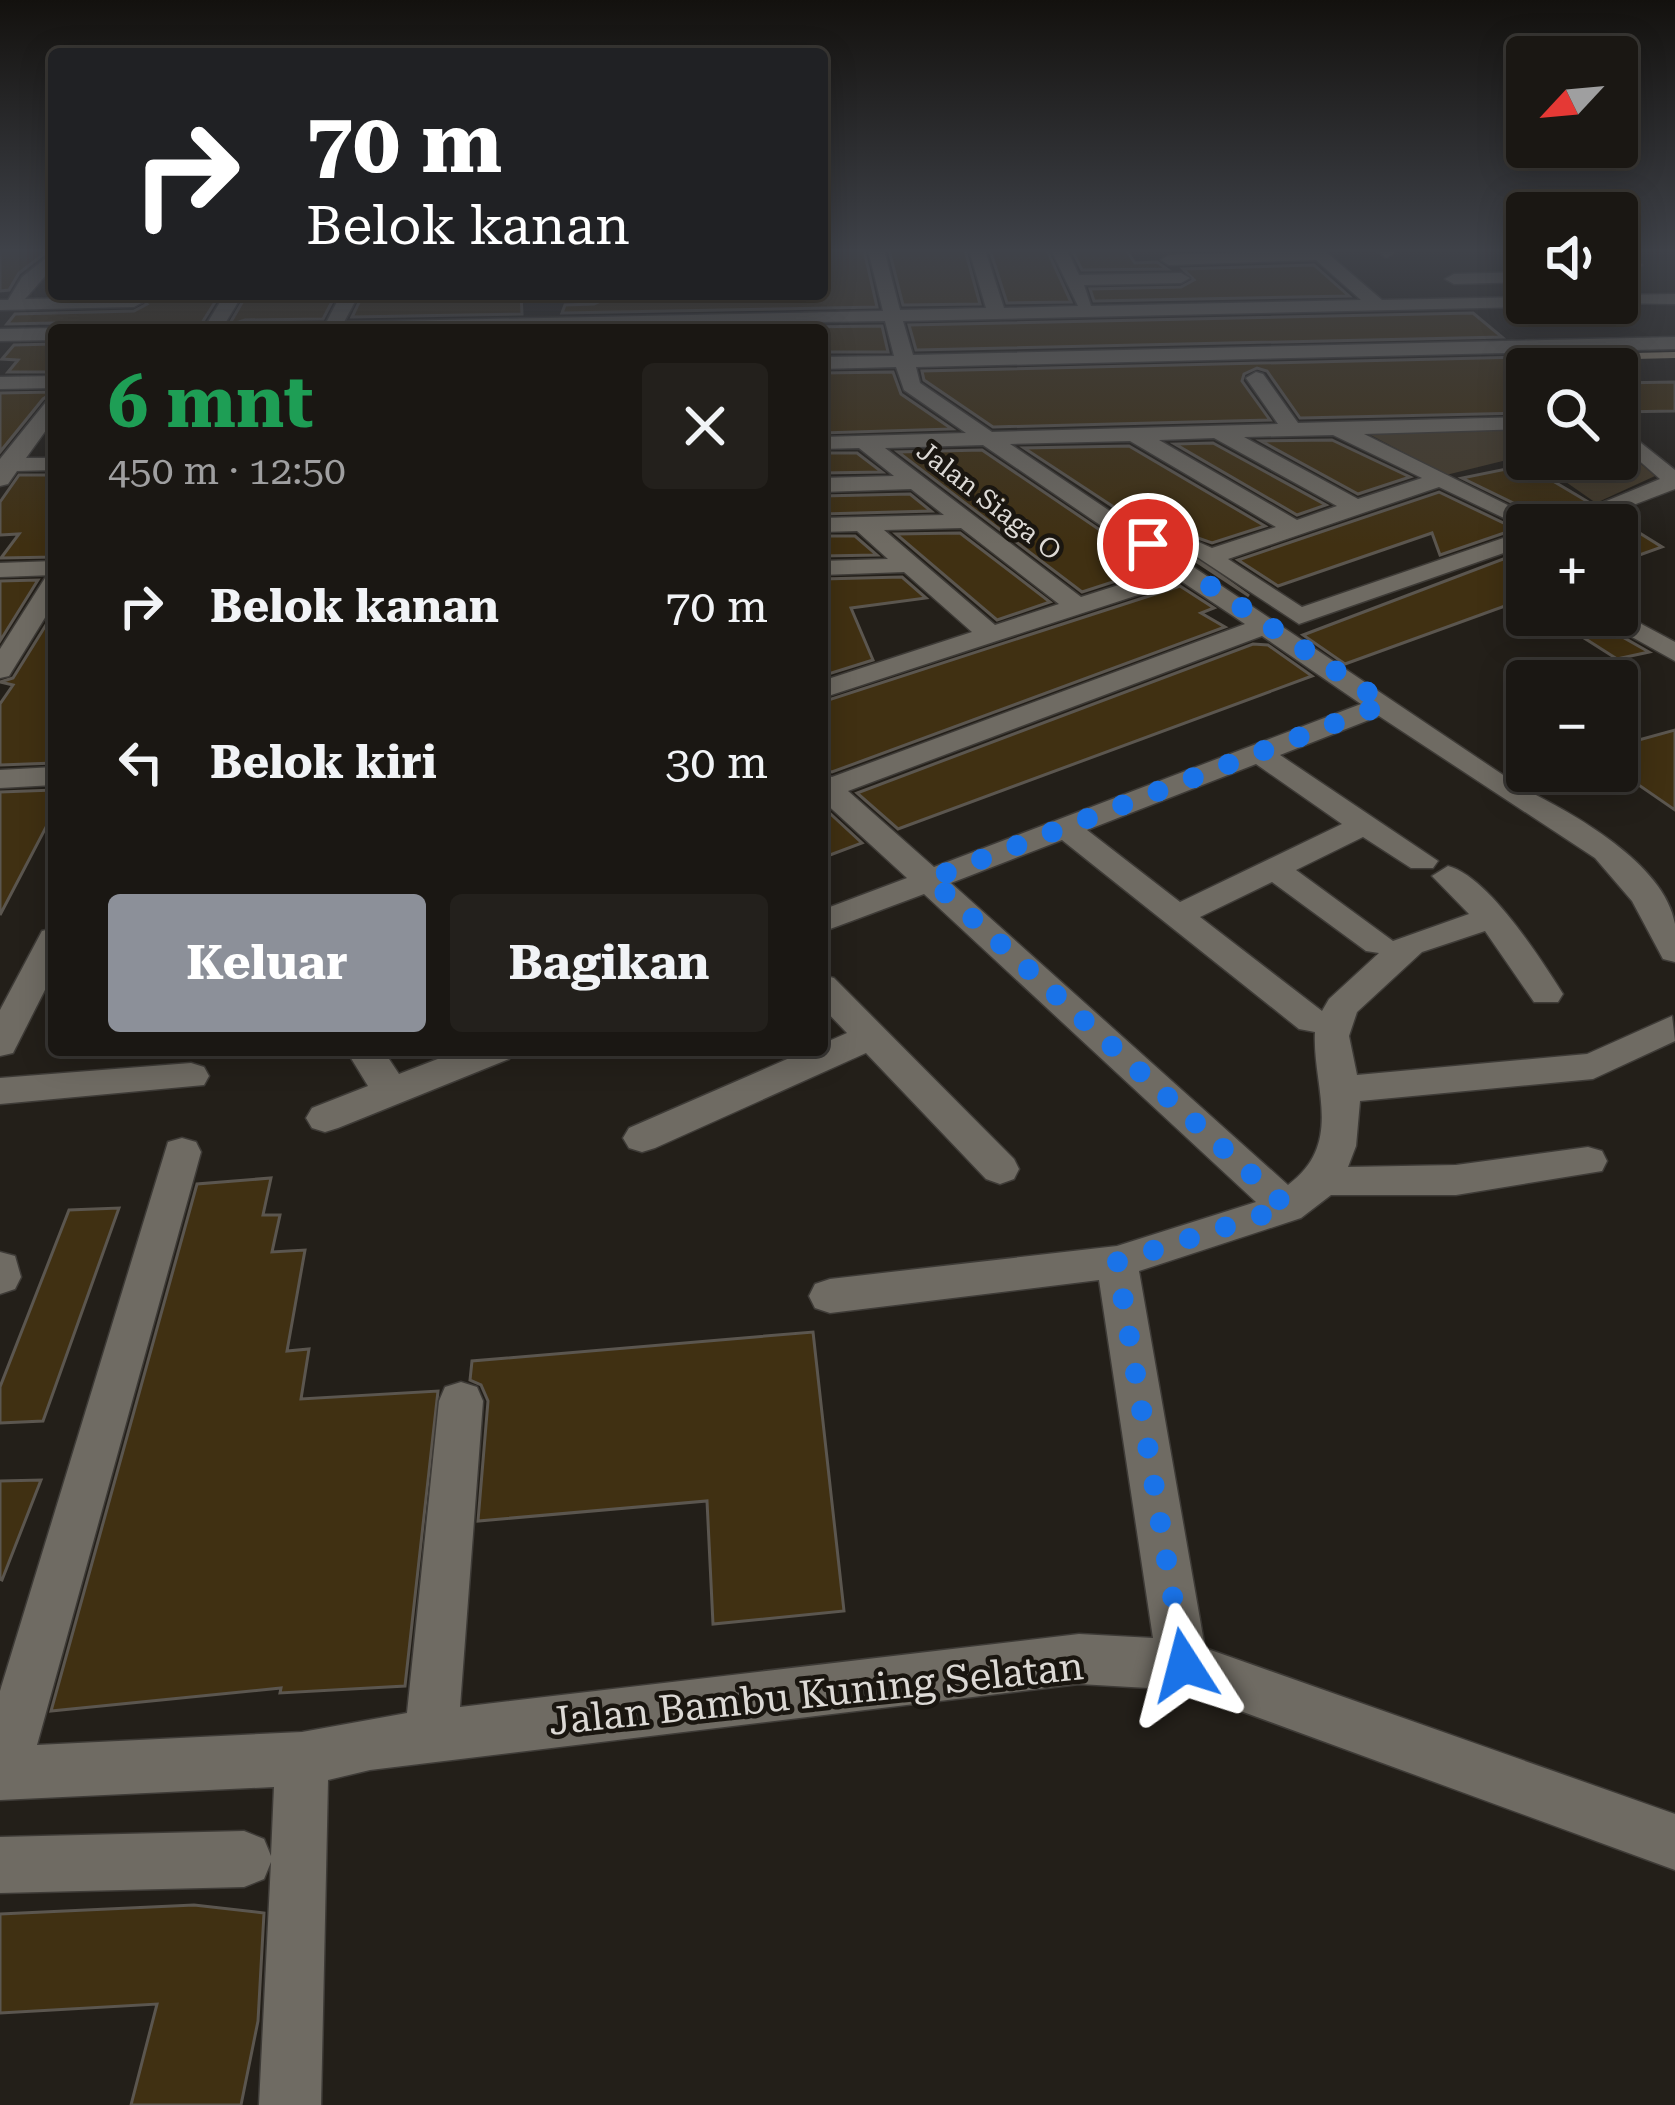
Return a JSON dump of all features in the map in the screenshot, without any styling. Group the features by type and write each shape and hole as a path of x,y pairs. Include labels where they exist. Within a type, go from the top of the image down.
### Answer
{"street":[{"path":"899,348 905,376 991,438 1198,564 1299,616 1506,544"},
{"path":"1228,348 1233,355"},
{"path":"905,376 1233,355 1506,357"},
{"path":"828,364 957,385"},
{"path":"1233,378 1278,377"},
{"path":"1256,378 1293,430"},
{"path":"0,383 48,382"},
{"path":"18,406 48,406"},
{"path":"4,470 48,414"},
{"path":"828,443 1506,424"},
{"path":"1336,428 1506,511"},
{"path":"1219,432 1354,506"},
{"path":"1136,435 1293,527"},
{"path":"1025,436 1135,508"},
{"name":"Jalan Siaga O","path":"865,442 1078,607"},
{"path":"1615,504 1675,481 1638,448"},
{"path":"4,470 48,465"},
{"path":"828,688 993,637 1293,527 1437,480"},
{"path":"828,485 913,482"},
{"path":"828,525 963,521"},
{"path":"862,524 993,637"},
{"path":"1172,532 1198,564 1265,626 1514,795 1566,820 1647,898 1675,951"},
{"path":"828,568 910,565"},
{"path":"0,570 48,568"},
{"path":"0,670 48,593"},
{"path":"828,786 1265,626"},
{"path":"1638,631 1675,653"},
{"path":"828,920 1385,704"},
{"path":"1259,753 1435,868 1492,918 1546,994"},
{"path":"0,778 48,776"},
{"path":"828,791 1287,1207"},
{"path":"1177,916 1364,825"},
{"path":"1067,829 1311,1021"},
{"path":"1274,869 1378,943"},
{"path":"830,1296 1117,1262 1287,1207 1323,1180 1337,1146 1342,1090 1331,1036 1341,1007 1410,944 1492,918"},
{"path":"0,1044 48,951"},
{"path":"828,992 1000,1169"},
{"path":"1342,1090 1593,1066 1672,1028"},
{"path":"828,1056 873,1036"},
{"path":"368,1056 391,1092"},
{"path":"325,1118 481,1056"},
{"path":"642,1138 828,1056"},
{"path":"0,1090 191,1076"},
{"path":"1,1773 182,1151"},
{"path":"1323,1180 1419,1184 1491,1180 1588,1161"},
{"path":"1117,1262 1184,1665"},
{"path":"431,1737 461,1401"},
{"name":"Jalan Bambu Kuning Selatan","path":"1,1773 302,1759 431,1737 1079,1659 1184,1665 1675,1842"},
{"path":"290,2105 302,1759"},
{"path":"0,1865 244,1859"}],"shaded area":[{"path":"1506,429 1506,460 1446,475 1365,432"},
{"path":"1638,462 1655,476 1596,503 1563,480 1638,480"}],"building":[{"path":"11,348 48,348 48,372 8,372 18,360 2,359"},
{"path":"828,348 887,348 888,352 828,352"},
{"path":"1506,357 1506,413 1300,418 1267,371 1257,368 1244,374 1242,381 1270,420 993,427 924,380 922,371"},
{"path":"893,372 901,394 952,429 828,433 828,373"},
{"path":"1675,382 1675,411 1638,412 1638,383"},
{"path":"48,392 0,452 0,393"},
{"path":"1332,440 1410,477 1358,494 1261,441"},
{"path":"1213,443 1326,505 1297,515 1175,444"},
{"path":"1129,446 1265,526 1212,543 1192,536 1178,545 1249,596 1024,448"},
{"path":"982,450 1156,568 1082,592 898,452"},
{"path":"828,453 857,453 882,472 828,473"},
{"path":"1506,469 1506,480 1551,480 1590,503 1515,504 1462,478"},
{"path":"19,475 48,475 48,557 1,558 19,534 0,535 0,502"},
{"path":"1439,492 1506,524 1506,532 1440,555 1432,533 1278,586 1238,560"},
{"path":"910,494 931,511 828,514 828,496"},
{"path":"1638,532 1662,547 1638,556"},
{"path":"960,533 1050,602 997,620 896,534"},
{"path":"828,536 855,536 877,555 828,556"},
{"path":"1506,558 1506,606 1345,664 1303,635"},
{"path":"902,577 926,598 851,608 873,660 828,674 828,579"},
{"path":"38,580 0,641 0,581"},
{"path":"1180,586 1214,608 1201,613 1225,627 832,772 828,771 828,700"},
{"path":"48,622 48,763 0,765 0,704 13,685 0,682 13,678"},
{"path":"1581,636 1621,636 1649,652 1617,659"},
{"path":"1253,644 1268,645 1312,676 898,829 857,793"},
{"path":"1675,730 1675,810 1638,784 1638,740"},
{"path":"48,790 48,823 0,915 0,792"},
{"path":"828,812 862,843 828,856"},
{"path":"271,1178 263,1215 280,1215 272,1252 305,1250 287,1351 309,1349 301,1399 438,1391 405,1686 280,1693 281,1688 51,1711 197,1184"},
{"path":"119,1208 43,1421 0,1423 0,1387 69,1210"},
{"path":"813,1332 844,1611 713,1624 707,1501 478,1521 488,1401 481,1385 470,1380 472,1361"},
{"path":"41,1480 2,1580 0,1481"},
{"path":"194,1905 264,1913 258,2021 241,2105 131,2105 157,2004 0,2013 0,1914"}],"waterway":[{"path":"1638,356 1675,355"}],"route":[{"path":"1148,544 1385,704 930,879 992,941 1287,1207 1117,1262 1184,1665"}]}
